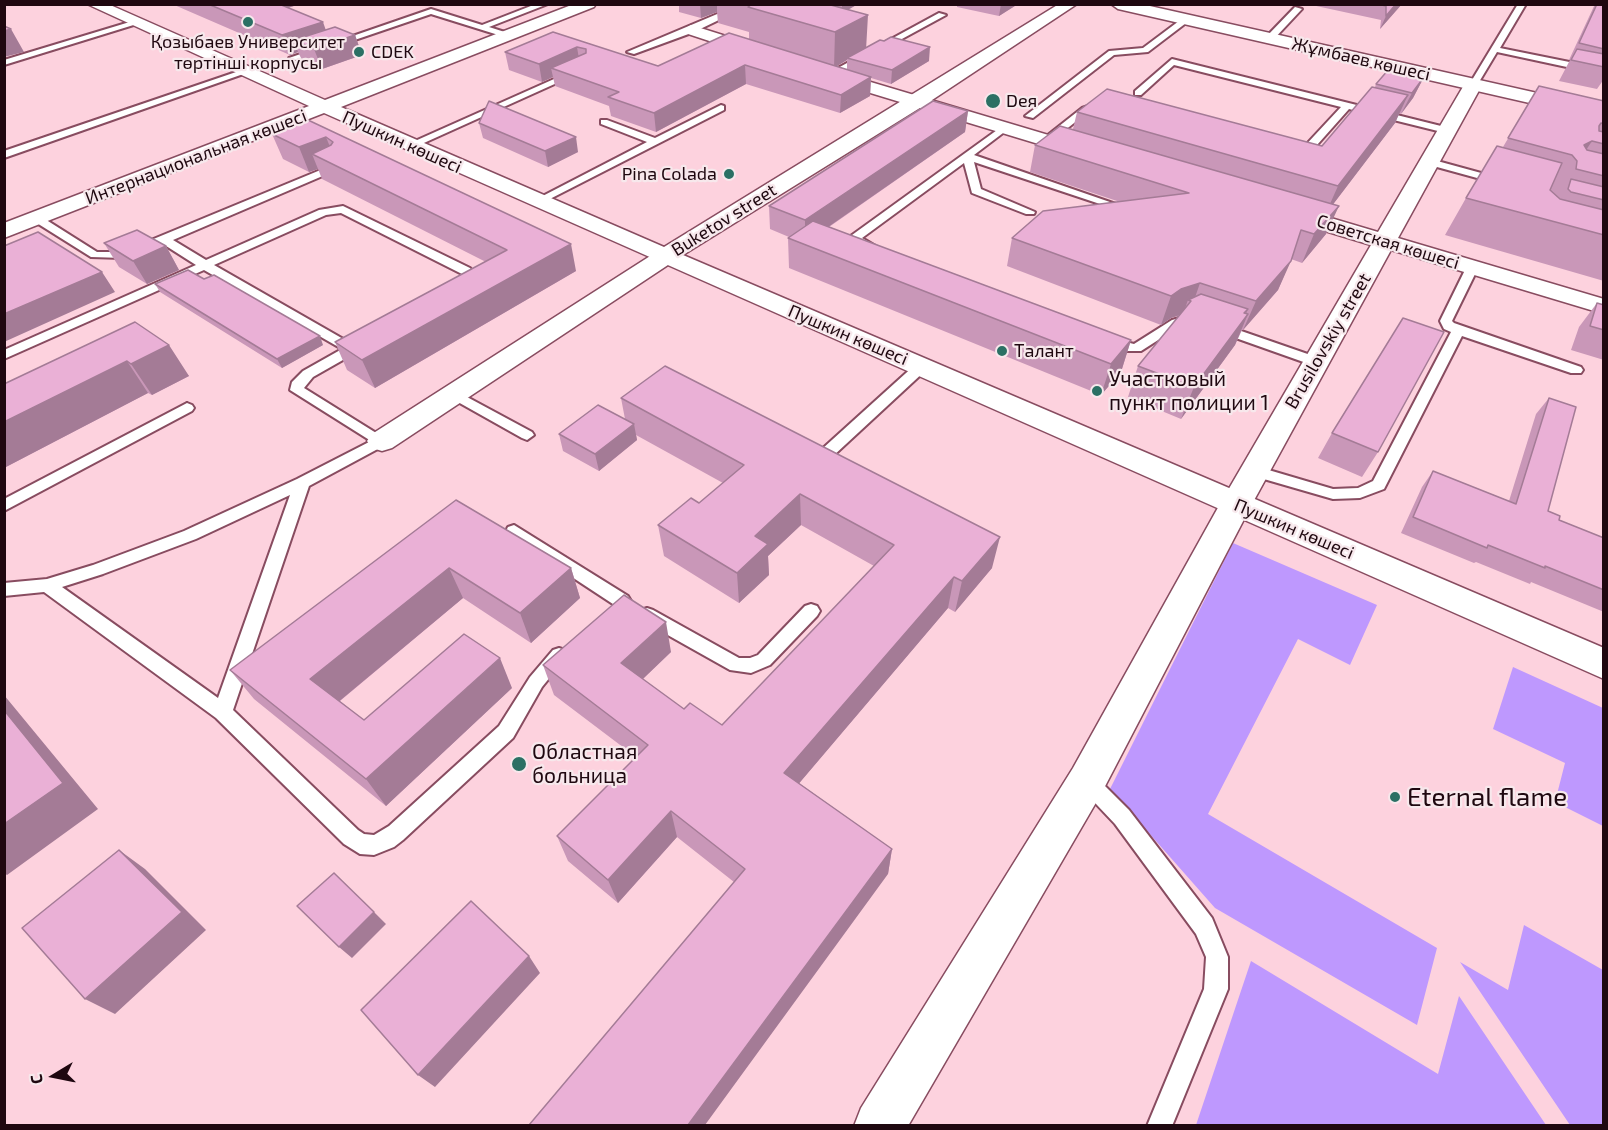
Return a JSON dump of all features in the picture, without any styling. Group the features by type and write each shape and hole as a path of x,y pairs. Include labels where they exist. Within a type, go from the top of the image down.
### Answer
{"street":[{"name":"Пушкин көшесі","path":"94,4 538,201 921,367 1246,487 1604,664"},
{"name":"Интернациональная көшесі","path":"4,231 588,4"},
{"name":"Buketov street","path":"382,441 666,256 1070,4"},
{"name":"Жұмбаев көшесі","path":"1118,4 1604,114"},
{"path":"691,30 776,58"},
{"path":"808,68 1103,158"},
{"name":"Brusilovskiy street","path":"879,1125 1087,781 1246,487 1473,85"},
{"name":"Советская көшесі","path":"1272,208 1604,308"}],"lane":[{"path":"483,27 544,4"},
{"path":"631,52 691,30 748,4"},
{"path":"1473,85 1522,4"},
{"path":"1269,39 1298,9"},
{"path":"293,58 425,12 436,11 508,36"},
{"path":"829,75 942,15"},
{"path":"1030,116 1112,53 1145,50 1186,20"},
{"path":"4,63 136,23"},
{"path":"1495,49 1604,72"},
{"path":"1138,93 1172,62 1446,130"},
{"path":"411,145 584,69"},
{"path":"4,155 245,72"},
{"path":"1046,141 1085,110 1096,106 1105,107"},
{"path":"1287,156 1305,152 1347,106"},
{"path":"538,201 721,108"},
{"path":"604,122 655,141"},
{"path":"885,254 858,242 856,237 1004,128"},
{"path":"967,156 1128,210"},
{"path":"967,156 976,191 1030,212"},
{"path":"1430,162 1515,186"},
{"path":"36,218 91,254 123,255 164,240 335,166"},
{"path":"4,355 323,212 343,208 471,274 472,278 468,282 452,293"},
{"path":"164,240 351,349"},
{"path":"1472,268 1446,321 1449,326 1576,370"},
{"path":"1094,336 1122,347 1136,348 1189,318 1317,362"},
{"path":"1246,487 1333,494 1360,493 1379,485 1458,331"},
{"path":"371,338 308,374 297,385 297,390 382,441"},
{"path":"827,453 921,367"},
{"path":"454,394 527,435"},
{"path":"4,506 187,408"},
{"path":"4,590 47,585 148,553 235,516 382,441"},
{"path":"223,712 302,483"},
{"path":"514,531 622,601 736,665 751,666 764,660 811,611"},
{"path":"47,585 223,712 360,844 374,845 387,840 506,732 537,682 555,659 572,644"},
{"path":"605,615 622,601"},
{"path":"1087,781 1122,817 1204,926 1217,957 1216,989 1159,1125"}],"shaded area":[{"path":"1233,543 1377,605 1350,665 1298,639 1208,814 1437,948 1417,1025 1215,908 1110,789"},
{"path":"1513,667 1603,708 1603,826 1555,802 1565,763 1493,729"},
{"path":"1524,925 1603,970 1603,1125 1570,1125 1460,962 1508,990"},
{"path":"1251,961 1438,1074 1459,996 1546,1125 1196,1125"}],"building":[{"path":"208,4 279,4 323,22 282,35"},
{"path":"752,4 827,4 868,15 835,32 748,7"},
{"path":"1377,4 1396,4 1386,16 1386,6"},
{"path":"1597,4 1604,4 1604,49 1579,43"},
{"path":"335,27 355,35 314,49 294,40"},
{"path":"553,32 658,66 729,33 871,77 841,95 745,65 654,113 608,97 619,92 551,68 586,53 586,49 577,47 539,64 505,52"},
{"path":"891,37 930,47 892,70 847,58 880,40 884,41"},
{"path":"1577,49 1604,54 1604,67 1571,60"},
{"path":"1389,69 1424,77 1412,93 1376,84"},
{"path":"1539,86 1604,101 1604,124 1601,123 1599,131 1604,132 1604,144 1592,141 1584,145 1587,150 1604,154 1604,176 1576,169 1577,161 1572,155 1508,138"},
{"path":"1372,87 1408,95 1338,186 1077,112 1107,89 1322,146"},
{"path":"489,101 576,137 545,151 479,123"},
{"path":"933,101 968,111 805,220 769,206"},
{"path":"308,120 571,244 362,360 335,342 507,250 312,154 331,145 333,142 326,137 299,147 272,134"},
{"path":"1060,126 1339,206 1314,234 1301,230 1291,261 1256,301 1200,283 1181,289 1171,296 1012,238 1043,211 1189,193 1035,145"},
{"path":"1497,146 1562,163 1550,190 1560,199 1604,210 1604,235 1466,198"},
{"path":"1571,179 1604,187 1604,200 1571,192 1568,189"},
{"path":"813,221 1131,340 1111,364 788,238"},
{"path":"137,230 166,246 133,261 104,243"},
{"path":"38,232 102,272 4,314 4,246"},
{"path":"188,270 204,279 214,275 320,336 277,359 155,284"},
{"path":"1201,294 1248,309 1244,313 1248,314 1194,387 1138,366 1191,301 1188,300"},
{"path":"1597,303 1604,305 1604,330 1590,326"},
{"path":"1403,318 1444,332 1378,452 1332,433"},
{"path":"135,322 169,345 131,364 127,361 4,422 4,384"},
{"path":"665,366 1000,537 962,581 954,577 784,773 892,849 688,1125 529,1125 745,869 671,811 608,880 557,836 648,745 543,665 624,595 666,622 621,663 684,709 690,703 722,725 894,545 800,494 755,536 768,544 737,573 658,525 691,498 699,503 744,465 621,398"},
{"path":"1549,398 1576,407 1548,511 1560,516 1559,520 1604,538 1604,590 1488,545 1487,548 1413,517 1433,471 1516,504"},
{"path":"598,405 634,424 595,454 559,434"},
{"path":"456,500 571,568 520,613 449,568 310,679 364,720 464,634 500,658 366,779 230,670"},
{"path":"4,710 63,783 4,824"},
{"path":"119,850 182,912 85,999 22,928"},
{"path":"334,873 374,912 339,947 297,906"},
{"path":"471,901 529,956 418,1075 361,1010"}],"place":[{"name":"Қозыбаев Университет төртінші корпусы","path":"248,22"},
{"name":"CDEK","path":"359,52"},
{"name":"Deя","path":"993,101"},
{"name":"Pina Colada","path":"729,174"},
{"name":"Талант","path":"1002,351"},
{"name":"Участковый пункт полиции 1","path":"1097,391"},
{"name":"Областная больница","path":"519,764"},
{"name":"Eternal flame","path":"1395,797"}]}
